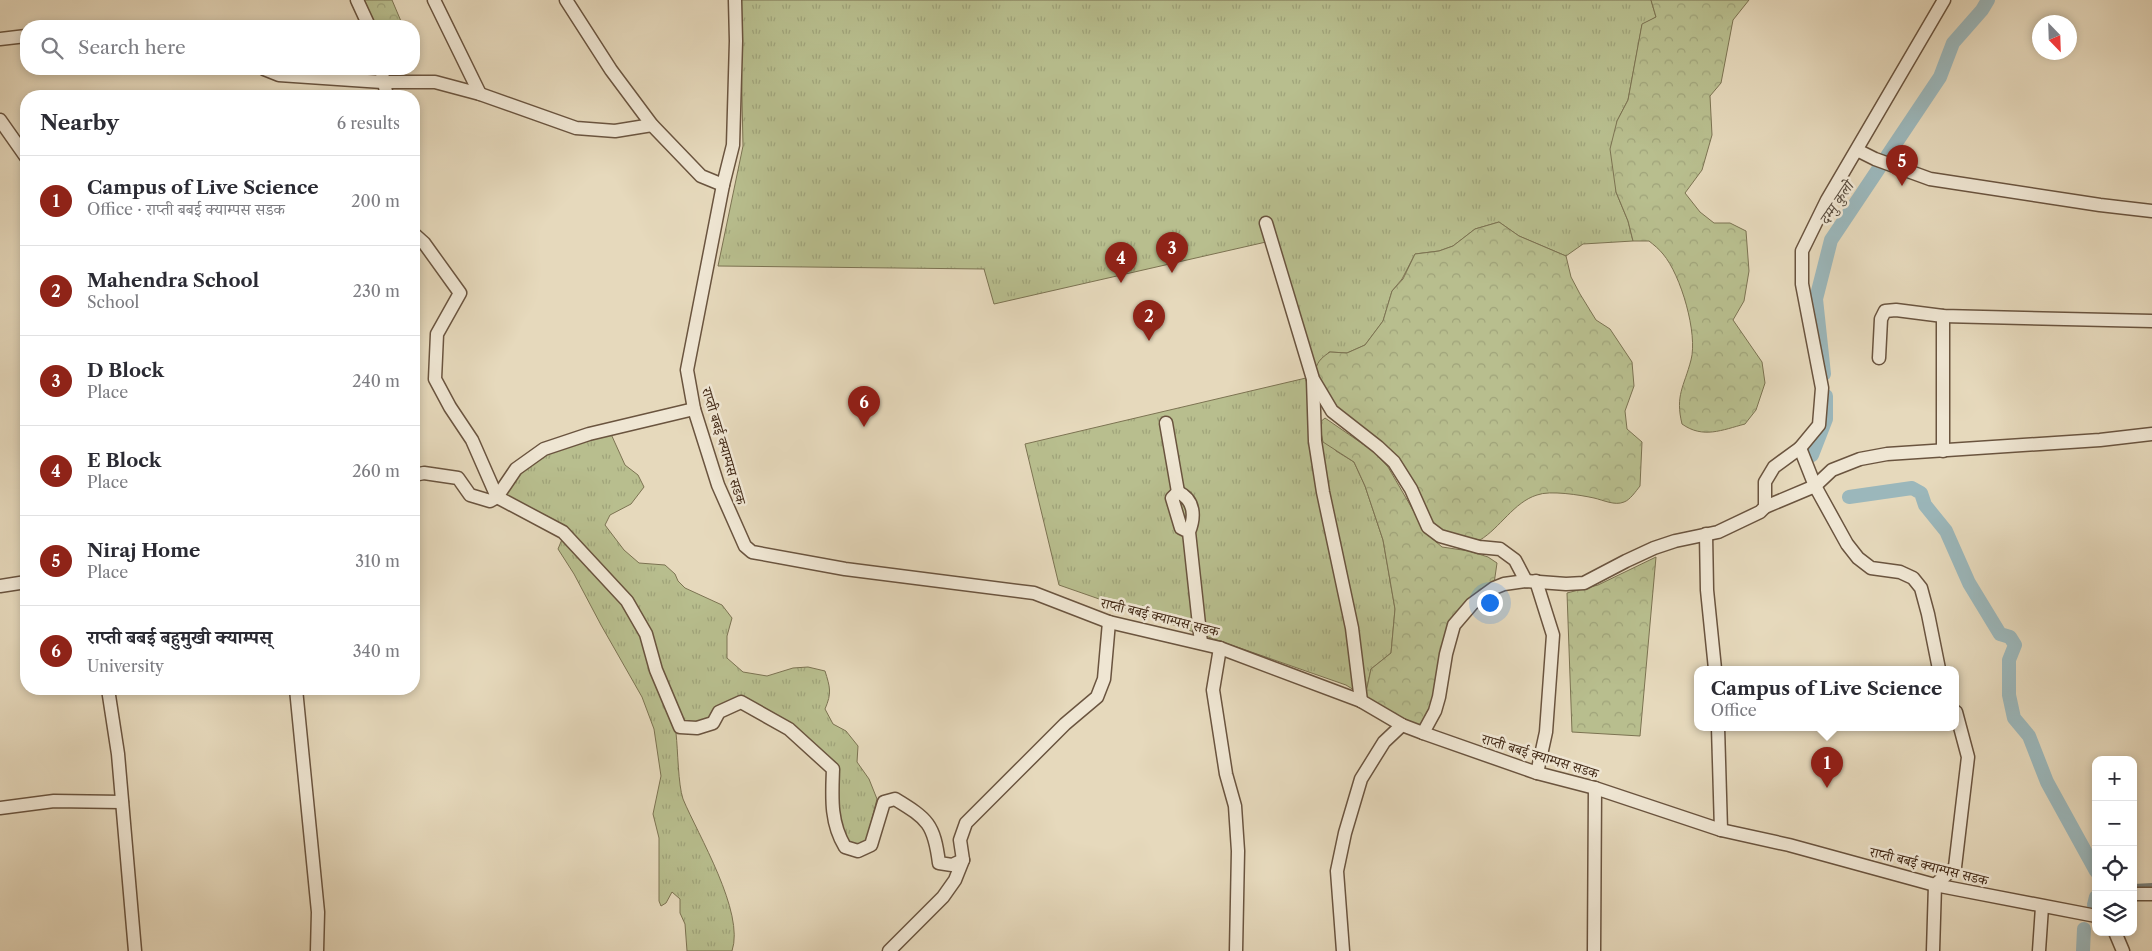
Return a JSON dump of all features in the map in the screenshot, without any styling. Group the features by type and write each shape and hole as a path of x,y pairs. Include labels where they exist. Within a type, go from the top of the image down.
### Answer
{"street":[{"path":"357,0 366,20"},
{"path":"434,0 480,94"},
{"path":"566,0 611,70 652,125 701,176 723,185"},
{"name":"राप्ती बबई क्याम्पस सडक","path":"735,0 736,41 733,145 723,185 687,370 694,409 718,485 745,546 752,552 846,569 1034,593 1109,622 1220,648 1361,701 1402,725 1423,733 1537,773 1595,788 1721,830 1789,845 1934,885 2092,915"},
{"path":"1764,507 1765,482 1774,467 1800,448 1818,425 1822,388 1802,284 1802,251 1827,200 1944,0"},
{"path":"0,39 20,37"},
{"path":"279,75 382,82 435,82 480,94 576,128 615,131 652,125"},
{"path":"381,75 384,90"},
{"path":"0,120 20,148"},
{"path":"1857,150 1875,159 1930,178 2091,204 2152,211"},
{"path":"1266,223 1313,379 1332,411 1378,446 1394,462 1410,489 1428,527 1440,536 1479,547 1500,549 1515,560 1531,581 1553,635 1546,732 1537,773"},
{"path":"420,239 460,293 437,334 435,379 450,407 472,440 497,497 562,532 626,601 646,634 656,670 680,727 697,728 713,723 719,712 741,702 789,729 833,769 832,811 836,834 845,847 858,851 871,845 884,802 895,799 929,823 937,848 939,863 952,865 963,860"},
{"path":"1880,358 1881,319 1885,311 1896,310 1943,316 2152,321"},
{"path":"1943,316 1943,451"},
{"path":"1313,379 1315,441 1323,492 1352,628 1361,701"},
{"path":"420,473 458,478 470,495 490,501 497,497 516,469 544,449 589,434 694,409"},
{"path":"1166,423 1178,492"},
{"path":"1423,733 1440,697 1454,625 1462,614 1494,588 1504,584 1531,581 1566,584 1584,583 1654,548 1718,532 1760,512 1764,507 1815,486 1832,470 1860,459 1887,454 2100,440 2152,434"},
{"path":"1800,448 1815,486 1847,544 1858,558 1871,568 1900,572 1913,578 1921,588 1937,666"},
{"path":"1178,492 1184,495 1190,502 1193,510 1192,525 1189,532 1201,643"},
{"path":"1178,492 1172,498 1174,510 1182,528 1189,532"},
{"path":"1706,534 1707,590 1715,666"},
{"path":"0,586 20,583"},
{"path":"889,951 942,897 955,880 963,860 960,840 966,823 1065,724 1097,697 1104,679 1109,622"},
{"path":"1220,648 1213,690 1226,774 1235,806 1238,850 1236,951"},
{"path":"109,695 118,754 135,951"},
{"path":"297,695 318,912 317,951"},
{"path":"1933,951 1934,885 1954,867 1968,757 1959,723"},
{"path":"1343,951 1337,871 1345,833 1361,779 1384,742 1402,725"},
{"path":"1718,731 1721,830"},
{"path":"1594,951 1595,788"},
{"path":"0,808 54,801 122,802"},
{"path":"2137,894 2152,894"},
{"path":"2039,951 2042,907"},
{"path":"2117,936 2123,951"}],"green space":[{"path":"360,0 392,0 400,20 369,20"},
{"path":"740,0 1651,0 1656,17 1642,25 1628,100 1617,121 1616,192 1628,221 1633,241 1583,244 1566,256 1519,236 1499,222 1475,229 1453,246 1439,251 1415,254 1402,279 1392,291 1383,321 1365,345 1347,353 1329,352 1306,378 1266,242 994,304 984,269 718,266 743,146"},
{"path":"1651,0 1749,0 1733,20 1721,83 1710,96 1712,135 1702,170 1685,193 1700,212 1714,223 1730,223 1746,231 1749,271 1744,301 1733,320 1762,362 1765,383 1756,410 1745,424 1720,431 1697,431 1682,424 1679,406 1681,391 1693,349 1690,321 1682,290 1670,264 1658,249 1649,241 1633,241 1628,221 1616,192 1610,149 1617,121 1628,100 1642,24 1656,17"},
{"path":"1499,222 1519,236 1566,256 1571,277 1596,320 1610,329 1632,362 1634,386 1625,411 1627,429 1642,442 1640,486 1633,495 1620,503 1565,494 1549,493 1537,495 1521,503 1480,540 1444,532 1430,521 1412,485 1356,430 1328,397 1319,382 1316,369 1319,361 1330,352 1347,353 1365,345 1383,321 1392,291 1403,279 1415,254 1439,251 1453,246 1475,229"},
{"path":"1306,378 1319,423 1336,451 1354,462 1365,486 1383,540 1395,609 1391,653 1371,669 1365,697 1346,685 1059,585 1025,444"},
{"path":"1325,418 1373,451 1388,467 1427,534 1442,547 1469,551 1488,557 1497,563 1494,584 1469,602 1421,727 1405,723 1365,697 1371,669 1391,653 1395,609 1383,540 1365,486 1354,462 1323,442 1319,423"},
{"path":"611,434 625,465 638,475 644,487 631,504 610,515 605,525 624,550 639,563 665,565 675,574 678,581 685,588 722,605 732,618 727,636 727,658 743,672 767,676 793,668 808,667 825,671 830,690 825,709 833,724 846,731 858,746 857,762 869,779 877,799 867,838 859,847 849,843 835,810 838,774 741,700 712,721 681,725 676,733 681,793 726,895 732,916 734,935 732,951 687,951 685,924 680,913 680,899 672,892 666,903 661,906 659,901 659,838 653,814 661,776 654,729 642,697 574,574 558,549 565,532 505,497 513,479 534,461 571,444"},
{"path":"1656,557 1640,736 1572,732 1567,593 1598,585"}],"waterway":[{"name":"दम्मु कुलो","path":"1824,374 1816,299 1831,240 1940,77 1953,43 1982,10 1988,0"},
{"name":"दम्मु कुलो","path":"1812,455 1826,419 1826,396"},
{"path":"1849,497 1912,488 1921,493 1925,505 1946,531 1969,583 2000,634 2010,637 2015,645 2009,660 2009,695 2014,718 2029,736 2047,782 2092,864"},
{"path":"2137,886 2152,885"},
{"path":"2083,951 2084,929"}],"place":[{"name":"Niraj Home","path":"1902,186"},
{"name":"D Block","path":"1172,273"},
{"name":"E Block","path":"1121,283"},
{"name":"Mahendra School","path":"1149,341"},
{"name":"राप्ती बबई बहुमुखी क्याम्पस्","path":"864,427"},
{"name":"Campus of Live Science","path":"1827,788"}]}
